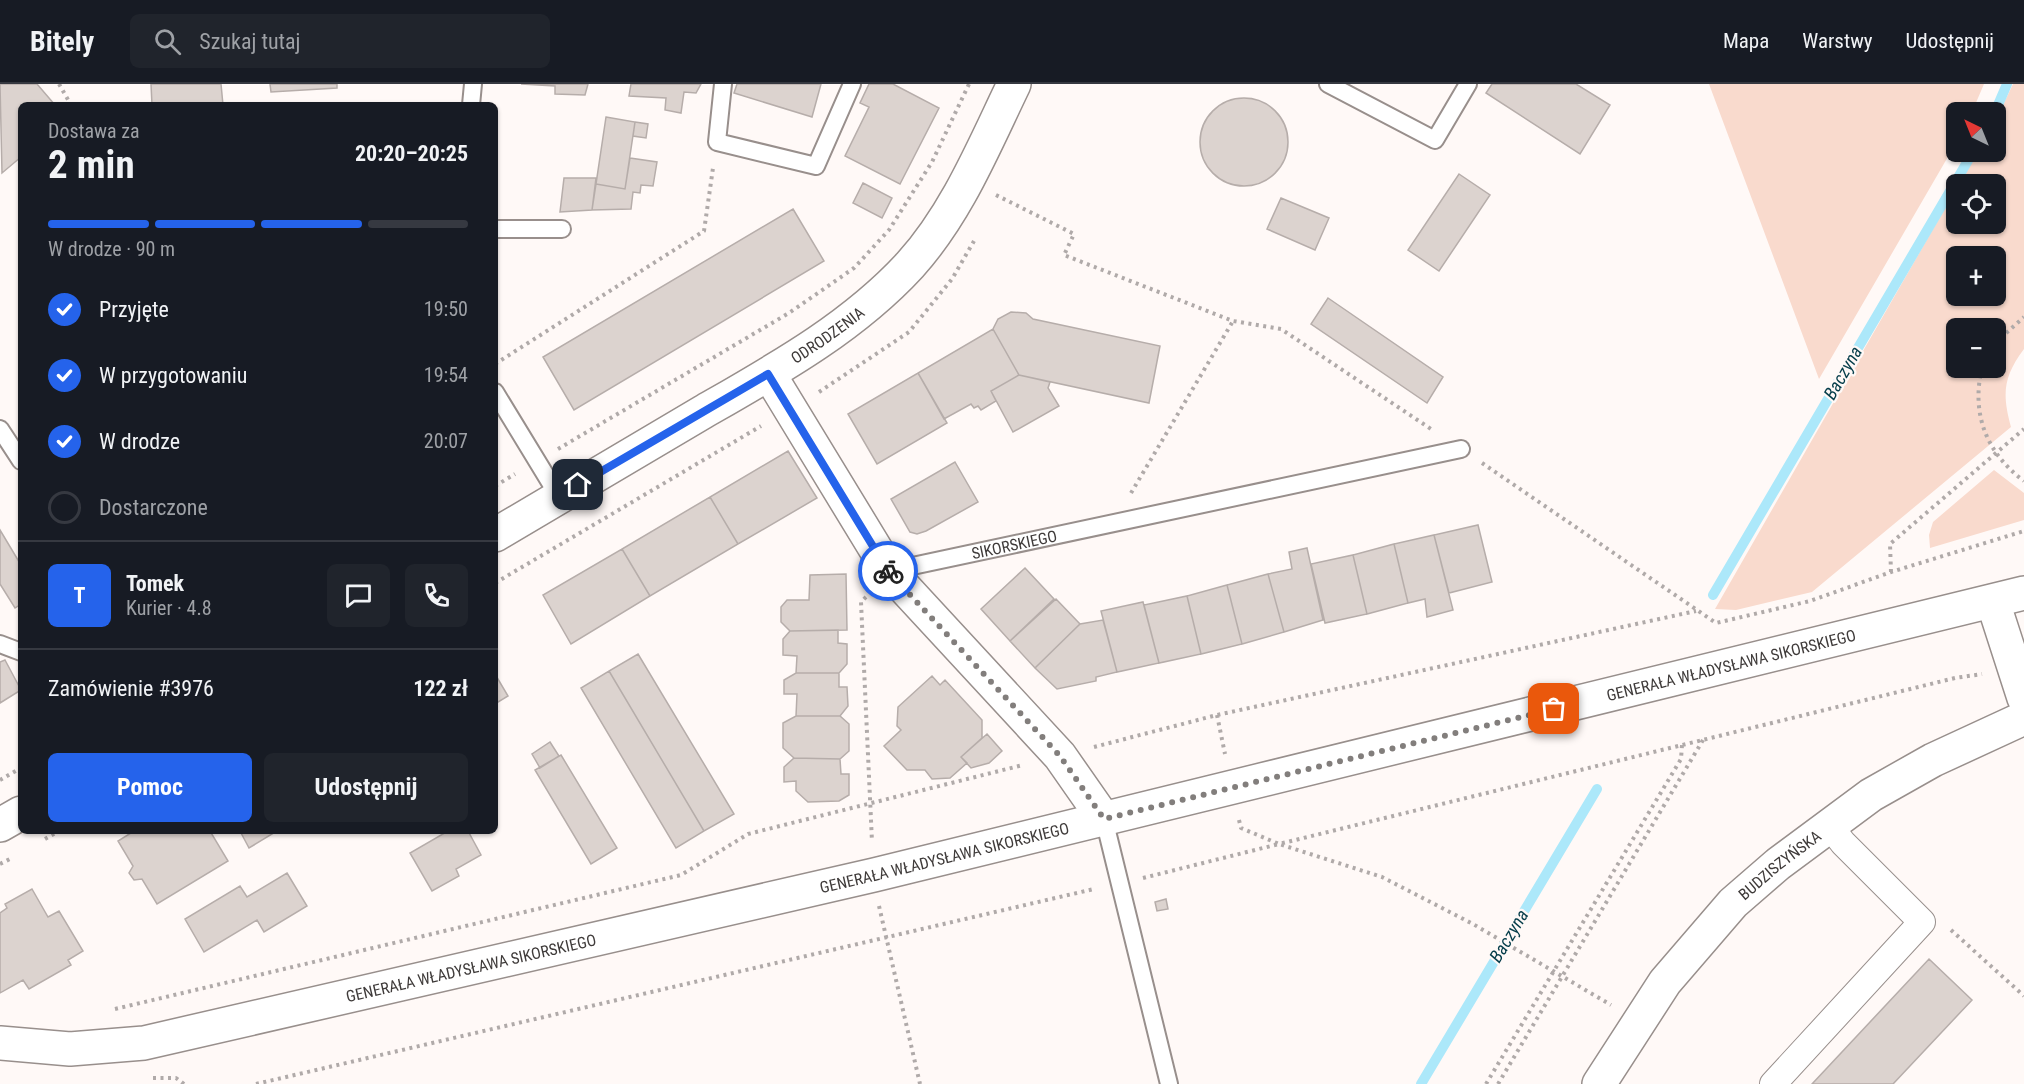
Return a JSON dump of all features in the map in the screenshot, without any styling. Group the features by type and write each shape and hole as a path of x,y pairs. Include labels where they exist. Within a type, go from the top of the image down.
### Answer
{"street":[{"name":"ODRODZENIA","path":"498,533 814,347 867,306 910,265 942,224 968,180 1014,84"},
{"path":"768,374 889,571 1060,756 1104,819"},
{"name":"GENERAŁA WŁADYSŁAWA SIKORSKIEGO","path":"0,1043 70,1049 144,1043 874,875 2024,593"},
{"path":"1993,602 2019,684"},
{"name":"BUDZISZYŃSKA","path":"1599,1084 1637,1021 1665,982 1733,903 1829,825 1871,795 1933,759 2024,718"},
{"path":"0,825 18,815"},
{"path":"1773,1084 1922,922 1842,843 1829,825"}],"lane":[{"path":"471,102 473,84"},
{"path":"723,84 717,141 816,166 852,84"},
{"path":"1328,84 1435,140 1468,84"},
{"path":"498,229 562,229"},
{"path":"498,397 559,497"},
{"path":"0,429 18,456"},
{"name":"SIKORSKIEGO","path":"889,571 1461,449"},
{"path":"0,644 18,651"},
{"path":"1104,819 1169,1084"}],"path":[{"path":"59,84 68,102"},
{"path":"498,484 789,313 854,268 889,230 902,211 932,162 969,84"},
{"path":"498,362 704,231 717,141"},
{"path":"997,195 1074,234 1064,255 1233,321 1281,329 1461,449 1696,611 1716,622 1810,601 1891,572 2024,531"},
{"path":"2006,333 2024,317"},
{"path":"1114,523 1233,321"},
{"path":"1980,378 1978,392 1979,416 1983,431 1996,453 2024,482"},
{"path":"1891,572 1890,544 2024,429"},
{"path":"889,571 861,602 874,875 885,937 920,1084"},
{"path":"111,1010 681,874 748,834 1217,716 1696,611"},
{"path":"256,1084 1119,884 1955,678 2019,684"},
{"path":"1217,716 1241,828 1279,844 1382,877 1473,924 1637,1021"},
{"path":"1498,1084 1703,740"},
{"path":"1486,1084 1681,759 1682,745"},
{"path":"0,780 18,770"},
{"path":"1922,922 1936,917 2024,996"}],"shaded area":[{"path":"1709,84 1984,84 1976,102 1946,102 1946,160 1819,379"},
{"path":"2013,84 2024,84 2024,349 2012,368 2006,386 2006,405 2011,427 1812,592 1736,610 1715,609 1946,206 1946,234 2006,234 2006,174 1965,174 1972,162 2006,162 2004,102"},
{"path":"1994,470 2024,493 2024,520 1930,548 1929,535 1933,522"}],"building":[{"path":"0,84 37,84 52,102 18,102 18,160 2,173"},
{"path":"151,84 221,84 223,102 152,102"},
{"path":"270,84 337,84 337,88 271,92"},
{"path":"521,84 588,84 585,95 555,94 555,86"},
{"path":"631,84 701,84 696,93 684,92 681,113 665,110 666,98 629,96"},
{"path":"737,84 821,84 812,117 734,93"},
{"path":"869,84 893,84 939,108 900,184 845,156 869,107 860,103"},
{"path":"1492,84 1576,84 1610,105 1580,154 1486,93"},
{"path":"1244,98 1261,102 1275,111 1284,125 1288,142 1284,159 1275,173 1261,182 1244,186 1227,182 1213,173 1204,159 1200,142 1204,125 1213,111 1227,102"},
{"path":"606,117 635,122 625,189 596,184"},
{"path":"635,122 648,124 646,138 633,136"},
{"path":"630,158 657,162 653,186 641,185 640,193 633,192 631,209 592,210 596,184 625,189"},
{"path":"1459,174 1490,195 1439,271 1408,250"},
{"path":"564,178 596,178 592,210 560,212"},
{"path":"863,183 892,198 882,218 853,203"},
{"path":"1281,198 1329,218 1315,250 1267,229"},
{"path":"793,209 824,261 574,410 543,357"},
{"path":"1328,298 1443,377 1427,403 1311,324"},
{"path":"1011,312 1026,313 1033,319 1160,346 1149,403 1019,375 993,329 998,319"},
{"path":"993,329 1019,375 991,391 996,401 981,410 978,406 974,408 971,404 944,419 918,373"},
{"path":"918,373 947,423 877,464 848,414"},
{"path":"1019,375 1050,382 1048,388 1059,406 1013,432 991,391"},
{"path":"788,451 817,498 738,544 710,497"},
{"path":"955,462 978,502 926,531 917,534 910,532 891,499"},
{"path":"710,497 738,544 650,596 622,549"},
{"path":"1478,525 1492,582 1449,593 1434,535"},
{"path":"0,530 18,560 18,606 15,608 0,584"},
{"path":"1434,535 1453,610 1427,617 1425,599 1408,603 1394,544"},
{"path":"1394,544 1408,603 1367,614 1353,555"},
{"path":"1307,548 1323,620 1284,632 1268,574 1292,569 1289,552"},
{"path":"622,549 650,596 571,644 543,595"},
{"path":"1353,555 1367,614 1325,623 1311,564"},
{"path":"1025,568 1054,599 1010,641 981,609"},
{"path":"846,574 847,630 790,631 781,622 781,607 787,600 809,600 810,575"},
{"path":"1268,574 1284,632 1242,644 1227,585"},
{"path":"1227,585 1242,644 1201,654 1187,596"},
{"path":"1187,596 1201,654 1159,663 1144,605"},
{"path":"1056,599 1080,624 1035,668 1010,641"},
{"path":"1143,602 1159,663 1117,672 1101,611"},
{"path":"1103,620 1117,672 1096,677 1096,681 1057,689 1035,668 1080,624"},
{"path":"838,630 838,643 847,644 847,664 839,673 796,673 797,656 783,655 783,639 790,631"},
{"path":"638,654 734,814 704,831 609,671"},
{"path":"5,660 18,684 18,692 0,703 0,662"},
{"path":"609,671 704,831 676,848 581,688"},
{"path":"796,673 839,673 839,687 847,687 848,706 840,716 796,716 797,694 784,694 784,680"},
{"path":"932,676 940,685 945,680 982,720 982,738 961,757 967,763 950,778 932,779 925,770 907,770 884,746 901,730 897,726 898,707"},
{"path":"498,679 508,696 498,702"},
{"path":"796,716 840,716 849,724 849,751 840,759 794,758 783,748 783,723"},
{"path":"987,734 1002,751 989,763 971,768 961,757"},
{"path":"550,742 559,756 540,768 532,754"},
{"path":"561,755 617,848 591,864 535,770"},
{"path":"794,758 840,759 841,774 849,774 849,795 839,801 808,802 796,791 796,781 784,782 784,767"},
{"path":"129,834 212,834 228,861 157,904 142,879 134,880 129,873 133,866 118,841"},
{"path":"242,834 272,834 249,848"},
{"path":"443,834 470,834 481,855 456,869 459,876 432,891 410,853"},
{"path":"287,873 307,906 264,932 257,920 204,952 185,919 240,886 247,897"},
{"path":"32,889 48,917 59,911 83,951 68,960 71,965 29,989 23,980 0,993 0,913 7,908 5,904"},
{"path":"1166,899 1168,909 1157,911 1155,902"},
{"path":"1929,959 1972,1000 1893,1084 1812,1084"}],"waterway":[{"name":"Baczyna","path":"1999,102 2007,84"},
{"name":"Baczyna","path":"1713,595 1967,162"},
{"name":"Baczyna","path":"1421,1084 1597,789"}],"way so far":[{"path":"888,571 1060,756 1104,819 1554,709"}],"route":[{"path":"578,485 768,374 888,571"}]}
